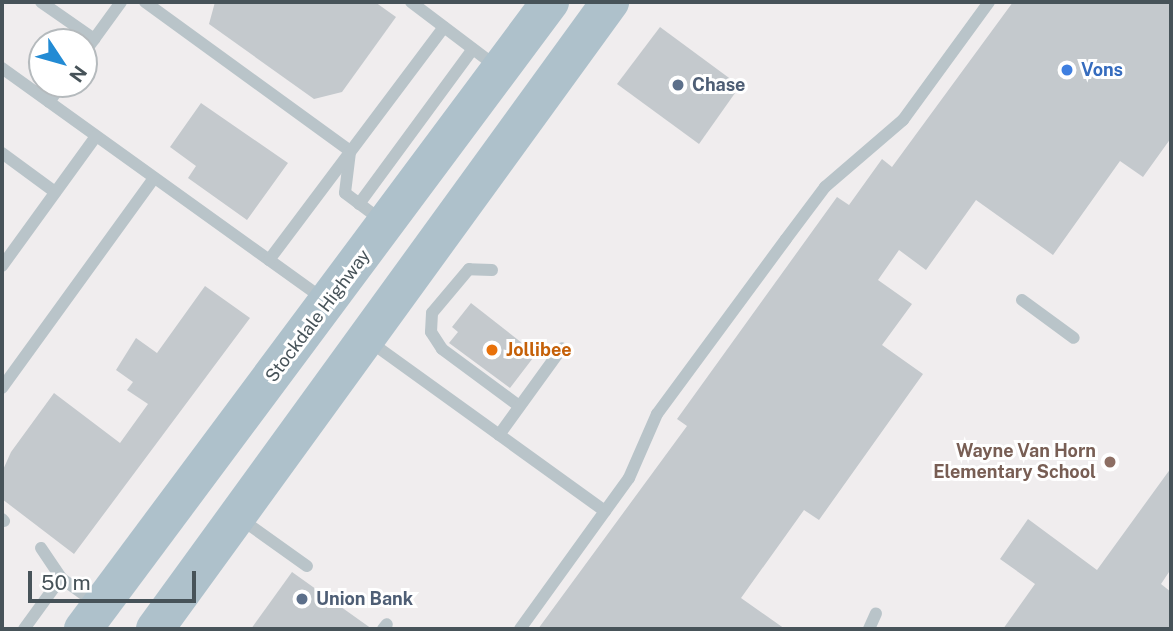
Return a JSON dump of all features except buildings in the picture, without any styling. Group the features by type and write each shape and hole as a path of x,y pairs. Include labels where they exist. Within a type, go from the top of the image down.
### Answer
{"main road":[{"name":"Stockdale Highway","path":"92,617 329,303 373,214 486,59 550,2"},
{"path":"155,629 610,2"}],"lane":[{"path":"41,2 78,28"},
{"path":"98,34 121,2"},
{"path":"145,2 350,151"},
{"path":"411,2 486,59"},
{"path":"520,629 640,459 656,414 786,239 825,187 903,120 989,2"},
{"path":"269,260 443,27"},
{"path":"2,68 329,303"},
{"path":"49,102 52,98"},
{"path":"2,266 96,136"},
{"path":"350,151 345,193 373,214"},
{"path":"2,153 55,192"},
{"path":"2,388 154,178"},
{"path":"492,270 469,269 432,313 431,332 442,349 519,406"},
{"path":"1021,300 1074,338"},
{"path":"365,339 605,511"},
{"path":"499,435 562,348"},
{"path":"238,516 307,566"},
{"path":"41,548 92,617"},
{"path":"24,629 61,578"},
{"path":"869,629 876,613"}],"place":[{"name":"Vons","path":"1067,70"},
{"name":"Chase","path":"678,85"},
{"name":"Jollibee","path":"492,350"},
{"name":"Wayne Van Horn Elementary School","path":"1110,462"},
{"name":"Union Bank","path":"302,599"}]}
